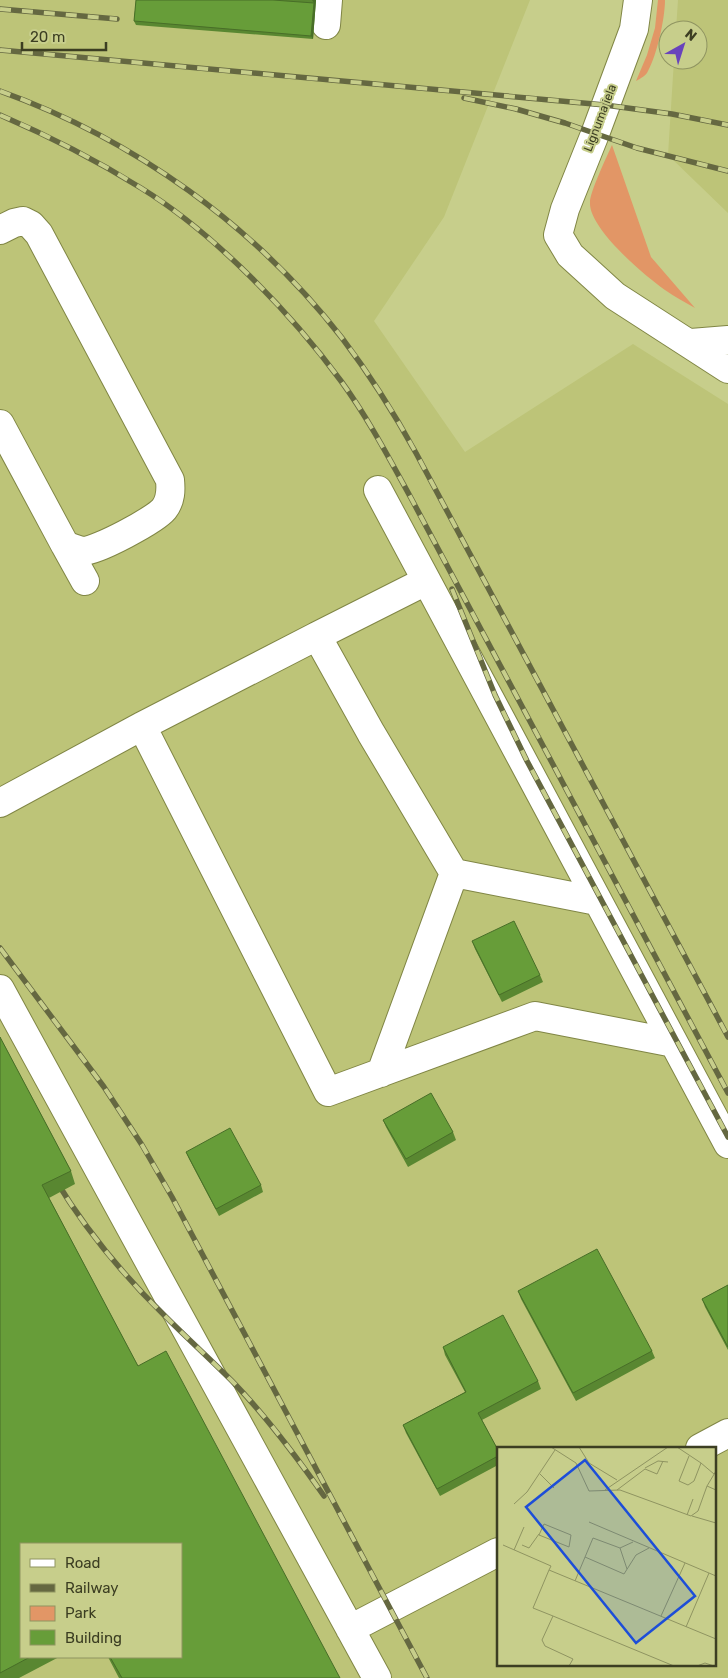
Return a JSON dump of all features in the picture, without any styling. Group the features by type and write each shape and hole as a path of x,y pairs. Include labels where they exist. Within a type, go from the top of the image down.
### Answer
{"street":[{"name":"Lignuma iela","path":"638,0 634,29 565,209 558,236 570,255 615,296 691,343"},
{"path":"0,230 23,221 32,225 39,234 170,480 171,494 166,507 158,516 97,548 82,551 65,545"},
{"path":"691,343 728,340"},
{"path":"691,343 728,368"},
{"path":"0,424 85,581"},
{"path":"378,490 728,1144"},
{"path":"0,803 142,726 426,581"},
{"path":"317,636 371,733 454,873 597,901"},
{"path":"142,726 328,1092 535,1016 674,1043"},
{"path":"381,1073 454,873"},
{"path":"0,989 377,1678"},
{"path":"702,1447 728,1434"},
{"path":"350,1629 497,1553"}],"shaded area":[{"path":"0,0 530,0 444,217 374,321 465,452 633,344 728,404 728,1678 0,1678"},
{"path":"678,0 728,0 728,213 668,155 673,70 708,70 708,20 677,20"}],"green space":[{"path":"658,0 665,0 663,20 658,20 658,43 651,64 647,73 636,81 647,55 655,28"},
{"path":"612,145 651,257 695,308 665,290 632,263 598,225 592,213 590,202 599,174"}],"building":[{"path":"136,0 273,0 314,3 311,36 134,21"},
{"path":"514,921 540,975 499,995 472,941"},
{"path":"0,1037 71,1171 42,1185 138,1366 166,1351 340,1678 122,1678 111,1658 182,1658 182,1543 20,1543 20,1658 28,1658 0,1673"},
{"path":"431,1093 453,1132 406,1159 383,1120"},
{"path":"230,1128 261,1185 216,1209 186,1152"},
{"path":"597,1249 652,1351 573,1393 518,1291"},
{"path":"728,1285 728,1347 702,1299"},
{"path":"503,1315 538,1381 478,1413 497,1448 497,1457 437,1489 403,1425 466,1392 443,1347"}],"railway":[{"path":"0,9 117,19"},
{"path":"0,50 605,105 672,114 728,125"},
{"path":"0,91 50,111 98,134 144,161 189,191 231,223 271,259 308,297 342,338 381,394 416,453 728,1037"},
{"path":"464,98 516,109 565,123 637,148 728,171"},
{"path":"0,115 90,158 141,188 196,227 275,301 341,381 369,424 411,498 728,1093"},
{"path":"452,589 495,695 527,761 728,1137"},
{"path":"0,948 104,1087 142,1145 172,1197 427,1678"},
{"path":"55,1179 79,1216 120,1269 245,1394 303,1466 324,1496"}]}
